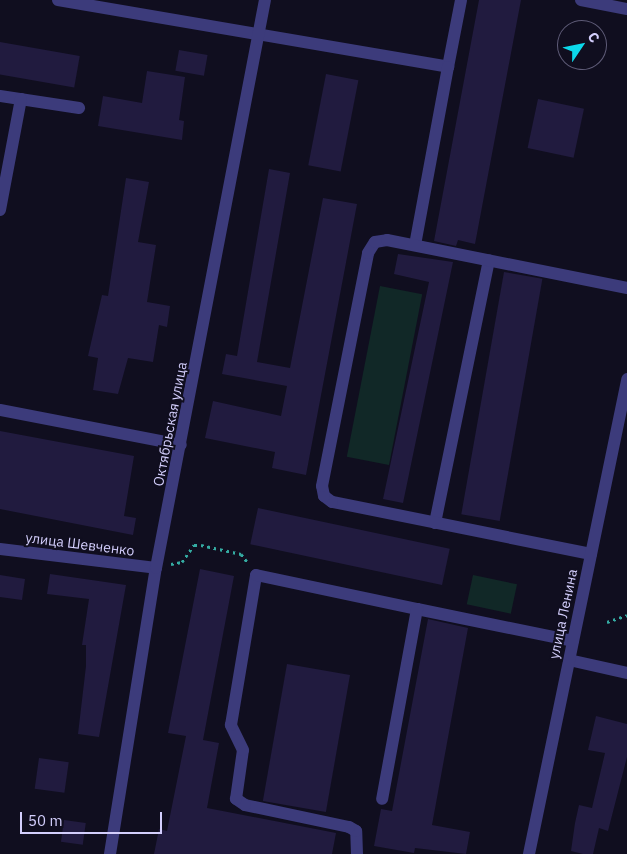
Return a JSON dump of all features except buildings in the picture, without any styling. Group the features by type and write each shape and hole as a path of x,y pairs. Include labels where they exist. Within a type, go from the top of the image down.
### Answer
{"street":[{"path":"59,0 259,32 448,67"},
{"name":"Октябрьская улица","path":"110,854 156,568 265,0"},
{"path":"415,245 461,0"},
{"path":"581,0 627,9"},
{"path":"0,96 80,108"},
{"path":"0,210 21,99"},
{"path":"591,554 332,502 324,496 322,486 368,253 375,242 387,240 415,245 627,288"},
{"path":"435,523 489,260"},
{"name":"улица Ленина","path":"529,854 627,379"},
{"path":"0,410 181,445"},
{"name":"улица Шевченко","path":"0,549 156,568"},
{"path":"357,854 356,831 349,826 245,805 236,799 243,750 231,725 256,575 573,641"},
{"path":"382,799 417,609"},
{"path":"569,660 627,673"}],"path":[{"path":"156,568 182,562 194,545 201,545 241,554 256,575"},
{"path":"607,622 627,615"}],"green space":[{"path":"380,286 422,294 389,465 347,457"},
{"path":"473,575 517,584 511,614 467,604"}]}
